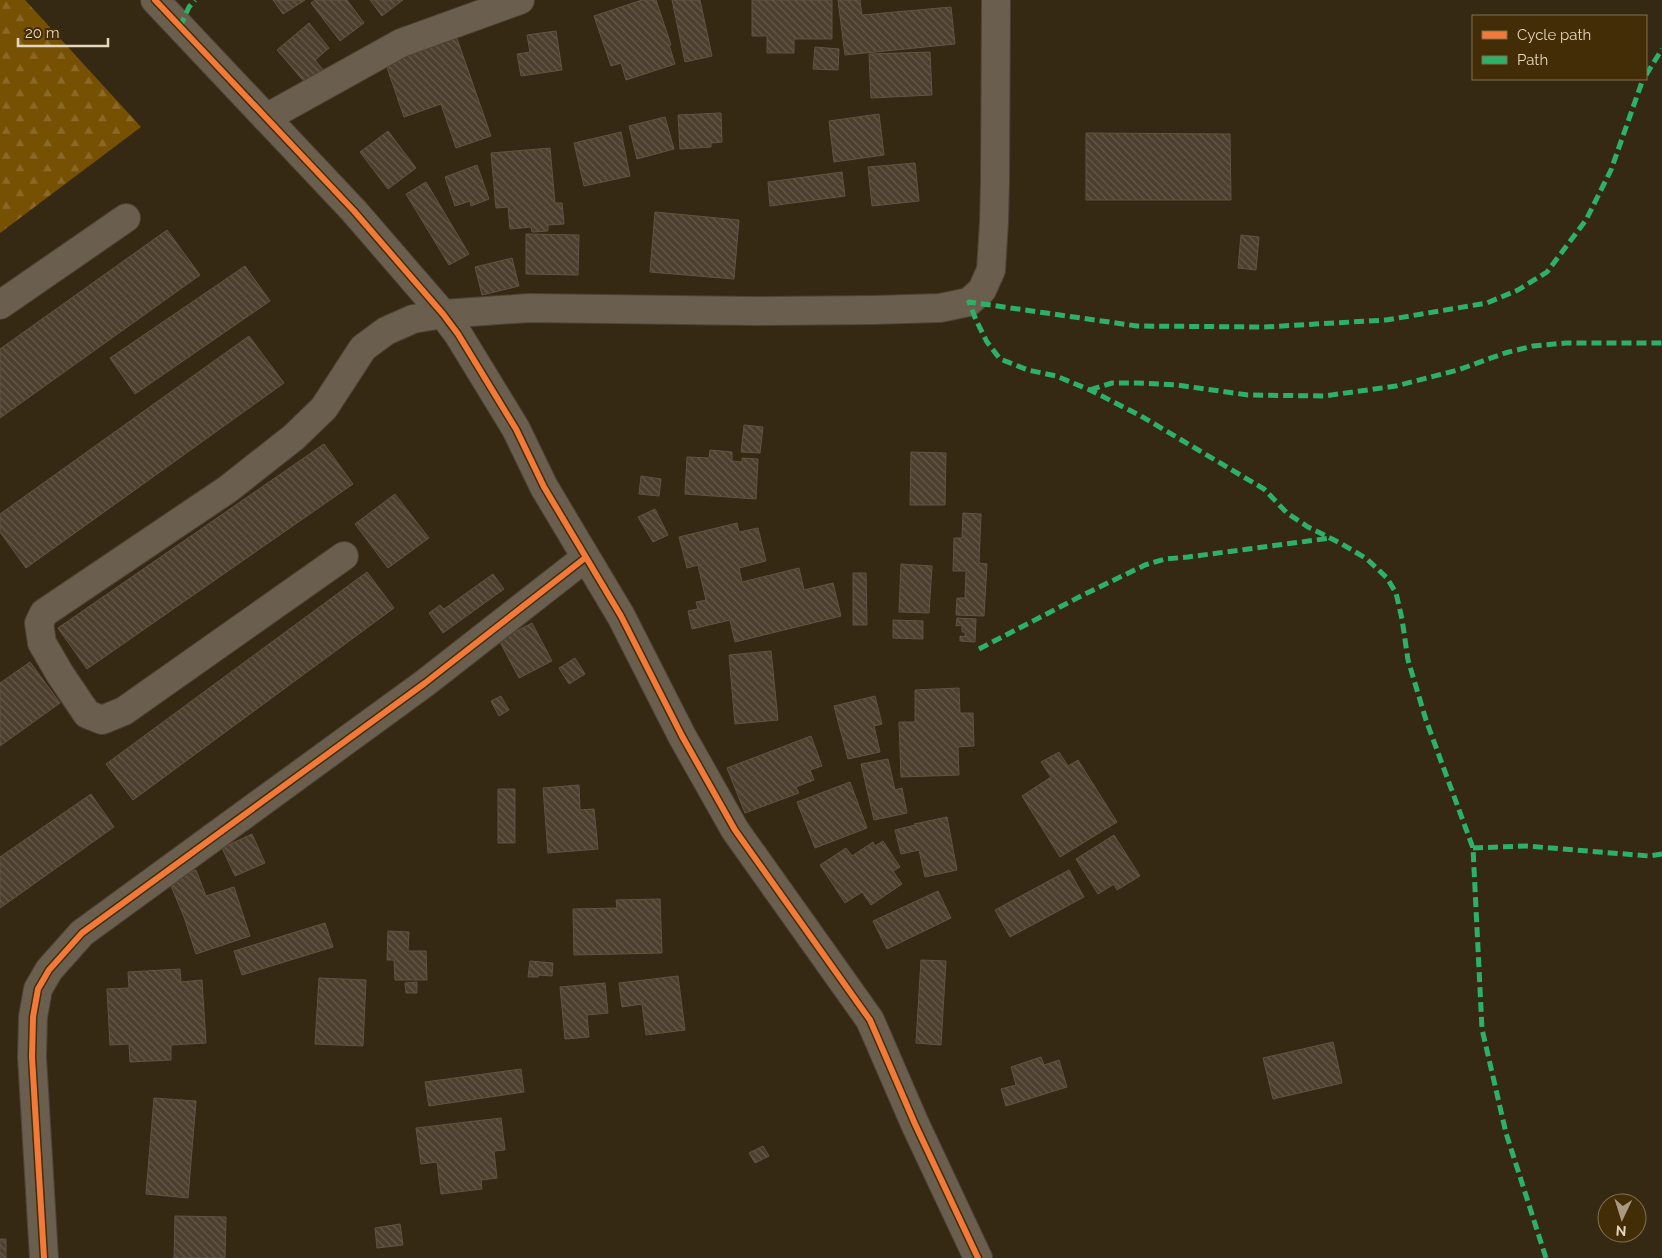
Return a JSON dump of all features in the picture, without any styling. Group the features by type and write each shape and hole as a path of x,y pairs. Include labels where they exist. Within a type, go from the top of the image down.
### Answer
{"street":[{"path":"155,0 354,211 458,334 516,429 544,488 621,616 682,736 735,830 870,1020 915,1124 978,1258"},
{"path":"266,118 401,43 520,0"},
{"path":"344,556 124,711 102,720 87,714 42,643 39,623 44,613 228,490 294,437 324,408 362,348 386,331 413,319 443,314 529,308 753,311 874,310 940,308 969,302 982,290 991,270 995,181 996,0"},
{"path":"0,305 126,218"},
{"path":"44,1258 32,1057 33,1017 38,989 49,970 82,933 425,683 586,558"}],"green space":[{"path":"0,0 25,0 141,127 0,233"}],"building":[{"path":"273,0 305,0 283,14"},
{"path":"315,0 347,0 364,23 340,41 311,3"},
{"path":"370,0 403,0 382,16"},
{"path":"642,0 656,0 671,45 669,45 675,64 626,80 621,63 611,66 594,16"},
{"path":"672,0 700,0 712,56 685,62"},
{"path":"752,0 832,0 832,39 794,39 794,53 767,53 767,36 752,36"},
{"path":"838,0 860,0 862,15 951,7 955,44 845,55"},
{"path":"309,23 329,48 315,60 324,71 307,85 277,50"},
{"path":"454,30 491,136 456,148 441,104 404,117 382,53"},
{"path":"556,31 562,70 521,76 517,54 530,52 527,35"},
{"path":"815,47 839,49 838,70 813,69"},
{"path":"930,52 932,95 871,98 869,54"},
{"path":"721,113 722,142 711,143 711,147 680,149 678,115"},
{"path":"879,114 884,155 834,162 829,121"},
{"path":"665,117 674,149 637,159 629,126"},
{"path":"388,131 416,168 388,189 360,152"},
{"path":"621,132 630,176 584,186 574,143"},
{"path":"1086,133 1230,134 1231,200 1086,200"},
{"path":"550,148 555,203 562,203 564,224 548,225 548,231 532,232 531,227 510,229 508,207 496,208 491,153"},
{"path":"915,163 919,201 872,206 868,167"},
{"path":"477,165 489,199 471,206 470,201 455,206 445,177"},
{"path":"842,172 845,196 770,206 768,182"},
{"path":"426,182 469,254 449,265 406,194"},
{"path":"655,212 739,220 734,279 650,272"},
{"path":"167,230 200,275 0,418 0,349"},
{"path":"526,234 579,235 578,275 526,274"},
{"path":"1241,235 1259,237 1256,270 1238,268"},
{"path":"512,258 519,286 482,295 475,267"},
{"path":"245,266 270,301 135,394 110,358"},
{"path":"249,336 284,383 26,568 0,532 0,514"},
{"path":"744,425 763,427 760,453 741,452"},
{"path":"324,444 353,484 87,669 58,628"},
{"path":"710,450 732,452 732,461 742,462 742,458 758,459 756,499 685,494 687,457 709,458"},
{"path":"911,452 946,453 945,505 910,505"},
{"path":"641,476 661,479 659,496 639,494"},
{"path":"395,494 429,538 388,568 355,524"},
{"path":"655,509 668,535 653,542 638,517"},
{"path":"963,513 981,514 979,563 987,564 984,616 956,615 957,598 965,598 966,571 953,571 954,538 962,538"},
{"path":"737,523 739,532 758,528 766,561 739,568 742,582 799,568 804,590 833,583 841,616 735,642 730,620 692,629 688,611 698,609 696,602 706,600 698,565 687,568 679,537"},
{"path":"901,564 932,566 929,613 899,612"},
{"path":"367,572 394,608 133,800 106,764"},
{"path":"853,573 866,573 867,625 853,625"},
{"path":"493,574 504,589 443,633 429,613 440,605 444,609"},
{"path":"957,618 976,619 975,642 960,641 960,636 965,637 965,632 962,632 962,625 956,626"},
{"path":"893,620 923,621 923,639 893,638"},
{"path":"532,623 552,661 519,678 499,640"},
{"path":"771,651 778,720 735,724 729,655"},
{"path":"575,658 585,674 569,684 559,668"},
{"path":"30,662 60,703 0,746 0,683"},
{"path":"959,688 960,713 973,713 974,746 958,747 959,775 901,777 899,722 915,722 915,690"},
{"path":"501,696 509,710 499,716 491,701"},
{"path":"875,696 882,724 874,726 880,752 848,759 834,706"},
{"path":"811,736 822,766 810,770 814,780 796,787 799,793 745,813 727,768"},
{"path":"1059,752 1068,766 1078,760 1117,822 1060,857 1022,796 1051,777 1041,762"},
{"path":"888,759 895,790 902,788 907,813 874,820 861,764"},
{"path":"850,782 867,828 815,848 797,802"},
{"path":"579,785 580,810 594,809 598,849 548,853 543,788"},
{"path":"498,789 515,789 515,843 498,843"},
{"path":"91,794 114,827 0,908 0,857"},
{"path":"947,817 957,870 925,877 919,850 901,854 895,830"},
{"path":"252,834 265,863 235,876 222,848"},
{"path":"1114,835 1140,876 1117,890 1114,884 1098,894 1076,859"},
{"path":"883,841 900,867 893,871 902,884 871,905 862,892 845,903 820,865 846,848 852,856 873,842 875,846"},
{"path":"196,870 206,896 234,887 250,936 196,954 184,917 169,881"},
{"path":"1069,870 1084,897 1010,937 995,910"},
{"path":"938,891 951,918 887,949 873,921"},
{"path":"660,899 662,953 574,955 573,909 617,908 616,900"},
{"path":"325,923 333,947 242,975 234,951"},
{"path":"388,931 409,932 408,951 426,951 427,980 395,980 394,960 387,960"},
{"path":"921,960 946,961 941,1045 916,1043"},
{"path":"530,961 553,963 552,976 538,975 538,977 528,977"},
{"path":"180,969 181,982 202,980 206,1043 171,1045 171,1060 130,1062 129,1044 110,1045 107,989 129,988 128,972"},
{"path":"678,976 685,1030 646,1035 642,1004 622,1007 619,983"},
{"path":"319,978 366,980 363,1046 315,1044"},
{"path":"417,982 417,993 406,993 405,983"},
{"path":"605,983 608,1013 587,1015 589,1037 565,1039 560,987"},
{"path":"1333,1042 1342,1083 1273,1099 1263,1058"},
{"path":"1041,1057 1044,1065 1059,1060 1067,1087 1006,1106 1001,1089 1016,1085 1011,1067"},
{"path":"521,1069 524,1092 429,1106 425,1082"},
{"path":"154,1098 196,1101 188,1198 146,1194"},
{"path":"501,1118 505,1150 494,1151 497,1178 481,1180 482,1189 441,1194 437,1162 421,1164 416,1128"},
{"path":"763,1146 769,1156 755,1163 749,1153"},
{"path":"175,1216 226,1217 225,1258 174,1258"},
{"path":"400,1224 403,1245 377,1248 375,1228"},
{"path":"0,1239 6,1239 6,1258 0,1258"}],"marked path":[{"path":"180,27 189,7 195,0"},
{"path":"1647,73 1662,49"},
{"path":"1546,1258 1506,1133 1482,1029 1473,848 1426,720 1408,660 1396,593 1387,578 1367,559 1308,527 1287,513 1264,489 1141,416 1090,390 1056,376 1028,370 1000,359 987,342 969,302 1137,326 1264,327 1386,320 1487,303 1518,290 1547,272 1586,220 1611,170 1643,80"},
{"path":"1090,390 1112,383 1137,383 1177,385 1248,395 1324,396 1396,386 1458,370 1505,353 1533,346 1566,343 1662,343"},
{"path":"979,649 1145,565 1165,559 1331,538"},
{"path":"1473,848 1526,846 1649,856 1662,854"}],"cycle path":[{"path":"155,0 354,211 458,334 516,429 544,487 621,616 682,736 735,830 870,1020 915,1124 978,1258"},
{"path":"44,1258 32,1057 33,1017 38,989 49,970 82,933 425,683 585,558"}]}
